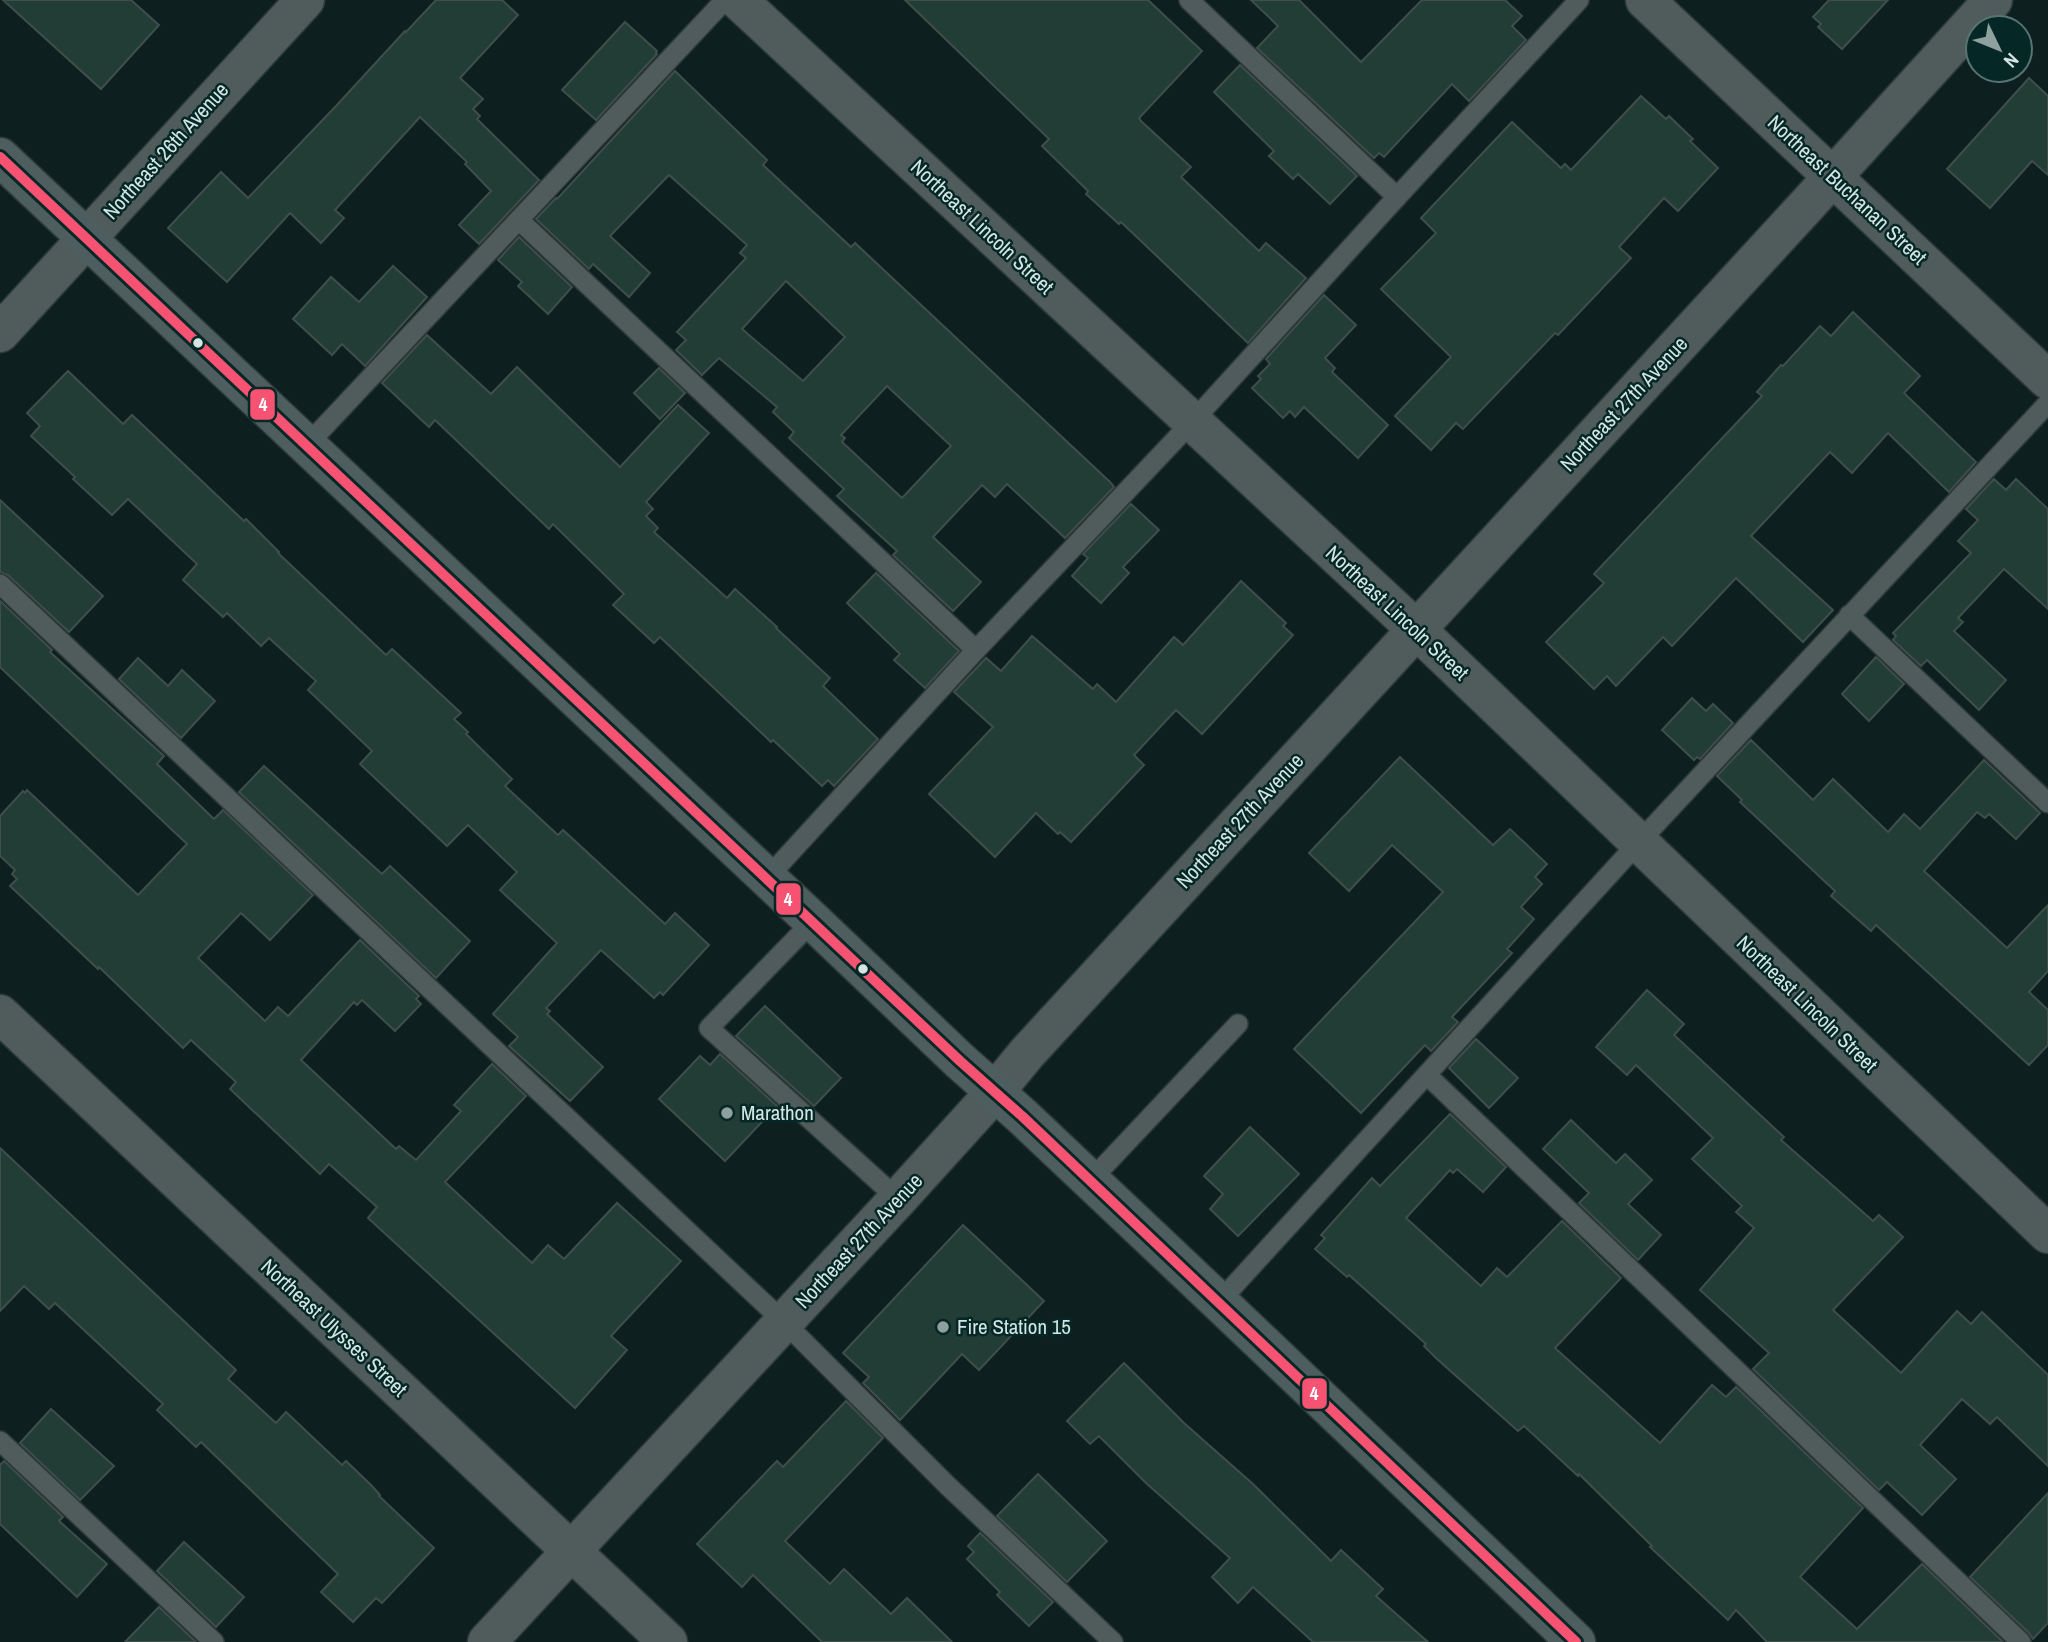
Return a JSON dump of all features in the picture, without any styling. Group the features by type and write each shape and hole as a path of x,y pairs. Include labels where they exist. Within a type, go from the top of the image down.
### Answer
{"street":[{"name":"Northeast Lincoln Street","path":"738,0 1417,630 2048,1234"},
{"name":"Northeast Buchanan Street","path":"1645,0 2048,380"},
{"name":"Northeast 27th Avenue","path":"487,1642 898,1199 1027,1053 1993,0"},
{"name":"Northeast 26th Avenue","path":"0,333 296,3"},
{"path":"0,157 1219,1302 1576,1642"},
{"name":"Northeast Ulysses Street","path":"0,1014 668,1642"}],"lane":[{"path":"307,445 725,0"},
{"path":"1189,0 1397,197"},
{"path":"766,878 976,650 1192,422 1578,0"},
{"path":"519,220 976,650"},
{"path":"1219,1302 1639,842 2048,404"},
{"path":"0,584 784,1322 947,1485 1113,1642"},
{"path":"1849,615 2048,803"},
{"path":"813,921 709,1028 898,1199"},
{"path":"1090,1181 1238,1024"},
{"path":"1427,1075 2021,1642"},
{"path":"0,1441 214,1642"}],"building":[{"path":"3,0 131,0 159,25 101,89"},
{"path":"436,0 502,0 518,15 460,78 483,99 473,109 480,116 477,119 539,180 479,244 459,225 491,191 465,164 467,162 420,117 335,210 344,218 321,243 290,213 227,282 168,228 221,172 248,198"},
{"path":"905,0 1148,0 1202,51 1139,118 1191,167 1181,177 1259,251 1266,243 1306,278 1248,343 1121,222 1119,224 1086,194 1088,191 1042,146 1049,139"},
{"path":"1251,0 1299,0 1361,62 1422,0 1505,0 1522,16 1512,26 1526,40 1469,101 1452,84 1384,157 1379,153 1374,158 1257,48 1278,26"},
{"path":"1829,0 1888,0 1842,49 1818,27 1821,24 1813,17"},
{"path":"625,22 657,51 657,54 596,120 562,90"},
{"path":"1240,65 1357,176 1330,204 1298,174 1293,179 1269,156 1274,151 1214,92"},
{"path":"675,71 767,160 763,165 851,247 855,243 1114,487 1065,538 1007,484 995,497 982,485 933,537 981,582 953,611 893,555 897,551 837,496 844,489 789,438 794,432 773,412 777,407 719,358 702,375 676,350 686,340 677,332 746,258 740,253 747,245 669,175 610,236 650,273 629,297 593,264 589,269 536,219","holes":["786,281 845,337 803,381 742,329","887,386 951,446 902,498 842,442 845,438 841,435"]},
{"path":"2034,83 2048,96 2048,175 2032,161 1990,208 1947,169 2024,84"},
{"path":"1641,96 1666,119 1669,116 1718,168 1678,211 1664,198 1619,247 1631,258 1463,429 1456,423 1431,450 1395,416 1451,357 1381,289 1436,233 1421,218 1512,122 1561,168 1565,164 1571,170"},
{"path":"519,237 572,287 548,314 518,286 522,282 498,260"},
{"path":"393,266 427,297 365,366 342,344 332,355 293,319 331,277 359,302"},
{"path":"1324,295 1356,325 1325,358 1335,368 1332,372 1388,425 1358,458 1304,407 1295,417 1290,411 1283,418 1252,388 1261,379 1258,376 1270,364 1266,359"},
{"path":"1853,312 1920,376 1904,393 1976,462 1949,492 1888,433 1852,473 1830,452 1751,536 1833,610 1803,642 1736,578 1672,646 1663,637 1616,686 1607,676 1594,689 1546,642 1604,583 1594,574 1762,396 1757,392 1781,365 1783,366 1820,326 1831,336"},
{"path":"427,335 491,394 517,367 620,467 678,405 709,433 646,502 653,509 646,516 658,528 654,532 727,598 735,589 777,627 830,678 823,686 878,739 834,786 828,780 822,786 773,740 771,742 660,637 654,643 613,605 624,594 553,524 549,529 435,420 429,427 382,383"},
{"path":"659,368 685,393 660,419 634,393"},
{"path":"68,371 123,424 132,415 244,521 246,519 386,655 392,649 461,713 454,719 512,779 505,786 558,835 563,830 665,924 675,913 709,945 663,995 660,992 654,998 601,950 546,1008 550,1011 547,1014 603,1067 570,1101 509,1046 518,1037 493,1014 557,943 500,890 517,872 468,825 447,846 360,764 372,751 308,690 316,681 269,638 261,646 227,613 223,617 183,580 197,564 128,499 112,515 31,436 40,426 27,413"},
{"path":"1994,479 2006,490 2016,479 2048,509 2048,609 2004,569 1958,618 1963,622 1954,631 2006,680 1979,710 1927,660 1921,666 1893,640 1896,636 1893,633 1971,553 1958,541 1978,520 1966,509"},
{"path":"0,500 103,596 69,632 8,575 0,572"},
{"path":"1131,504 1159,530 1123,567 1129,573 1101,603 1072,576 1088,558 1083,554"},
{"path":"876,573 959,651 925,688 894,660 900,654 847,603"},
{"path":"1241,581 1286,623 1283,626 1293,635 1202,734 1176,710 1134,755 1144,765 1071,842 1060,832 1058,834 1036,813 995,857 929,794 993,727 954,692 986,658 1001,671 1032,636 1093,689 1097,684 1116,702 1174,637 1183,645"},
{"path":"0,601 52,650 50,652 164,756 157,764 214,819 223,810 313,895 270,940 241,913 198,958 265,1021 278,1007 288,1016 360,940 419,996 416,999 421,1004 395,1031 362,1000 357,1005 354,1002 301,1060 396,1149 399,1146 416,1160 461,1111 454,1105 492,1064 526,1096 445,1182 532,1263 548,1245 564,1259 617,1203 681,1261 611,1336 627,1350 575,1408 368,1218 377,1207 329,1164 320,1174 230,1089 236,1082 191,1040 183,1048 10,886 17,879 12,874 15,870 0,856 0,816 27,790 138,895 187,844 0,667"},
{"path":"1876,657 1904,684 1869,721 1842,694"},
{"path":"138,658 168,686 182,670 215,701 181,738 119,679"},
{"path":"1692,698 1706,711 1713,704 1733,723 1700,759 1697,757 1694,760 1662,730"},
{"path":"1751,740 1813,800 1833,779 1888,832 1904,814 1920,829 1984,760 2040,813 2016,839 1989,814 1985,818 1977,812 1924,871 2007,948 2048,905 2048,971 2029,992 2048,1010 2048,1045 2029,1065 1876,925 1871,931 1831,896 1835,891 1740,802 1742,800 1717,776"},
{"path":"1400,757 1493,845 1510,829 1547,864 1535,877 1542,884 1521,907 1534,919 1507,949 1512,953 1452,1017 1458,1022 1431,1051 1425,1045 1361,1113 1294,1049 1443,892 1392,845 1349,891 1309,853"},
{"path":"264,766 382,874 390,866 470,941 436,978 239,792"},
{"path":"1647,990 1684,1024 1674,1035 1784,1137 1781,1140 1873,1221 1879,1215 1903,1237 1833,1310 1901,1373 1957,1311 1971,1324 1982,1312 2048,1375 2048,1466 1997,1417 1990,1424 1962,1399 1920,1445 1956,1479 1922,1515 1887,1482 1879,1490 1753,1369 1769,1353 1700,1290 1754,1228 1736,1212 1742,1206 1692,1159 1713,1138 1636,1065 1627,1075 1596,1047"},
{"path":"765,1006 841,1078 814,1106 736,1036"},
{"path":"1476,1039 1518,1078 1489,1108 1449,1068"},
{"path":"720,1054 777,1106 725,1161 659,1099 700,1056 710,1065"},
{"path":"1450,1114 1506,1167 1483,1192 1457,1169 1453,1173 1450,1170 1406,1218 1481,1286 1497,1268 1507,1277 1562,1221 1621,1278 1555,1348 1660,1443 1712,1385 1726,1397 1736,1387 1863,1508 1800,1577 1857,1629 1922,1564 2003,1642 1767,1642 1736,1610 1728,1620 1650,1547 1652,1546 1579,1474 1578,1476 1524,1426 1518,1431 1437,1359 1424,1346 1426,1344 1349,1275 1347,1277 1315,1249 1325,1238 1321,1235 1372,1178 1380,1186"},
{"path":"1571,1120 1616,1163 1625,1154 1652,1180 1628,1204 1661,1235 1638,1260 1579,1203 1589,1193 1543,1149"},
{"path":"1250,1127 1299,1174 1238,1236 1210,1209 1223,1194 1204,1176"},
{"path":"0,1148 236,1370 228,1379 276,1423 286,1412 342,1465 346,1461 434,1548 382,1603 376,1598 353,1622 321,1592 338,1574 201,1442 196,1447 157,1410 163,1404 55,1303 49,1309 24,1286 0,1311"},
{"name":"Fire Station 15","path":"963,1225 1044,1301 979,1370 962,1354 900,1420 863,1383 869,1377 843,1353"},
{"path":"1124,1363 1331,1561 1341,1550 1383,1589 1376,1596 1428,1642 1313,1642 1253,1587 1238,1603 1212,1577 1230,1558 1146,1483 1099,1436 1090,1444 1067,1421"},
{"path":"846,1401 883,1438 785,1541 830,1584 844,1569 891,1614 907,1598 952,1642 822,1642 753,1575 742,1587 697,1544 777,1461 783,1467"},
{"path":"51,1409 114,1466 80,1500 20,1443"},
{"path":"4,1461 63,1517 59,1521 107,1564 77,1597 0,1524 0,1465"},
{"path":"1038,1474 1107,1541 1067,1582 997,1516"},
{"path":"2048,1493 2048,1623 2033,1639 1970,1577"},
{"path":"980,1533 1053,1602 1029,1626 997,1595 1000,1592 967,1559 974,1552 968,1546"},
{"path":"184,1542 244,1597 216,1627 157,1571"},
{"path":"159,1607 196,1642 125,1642"}],"transit line":[{"name":"4","path":"0,157 960,1061 1022,1116 1576,1642"}],"place":[{"name":"Marathon","path":"727,1113"},
{"name":"Fire Station 15","path":"943,1327"}]}
